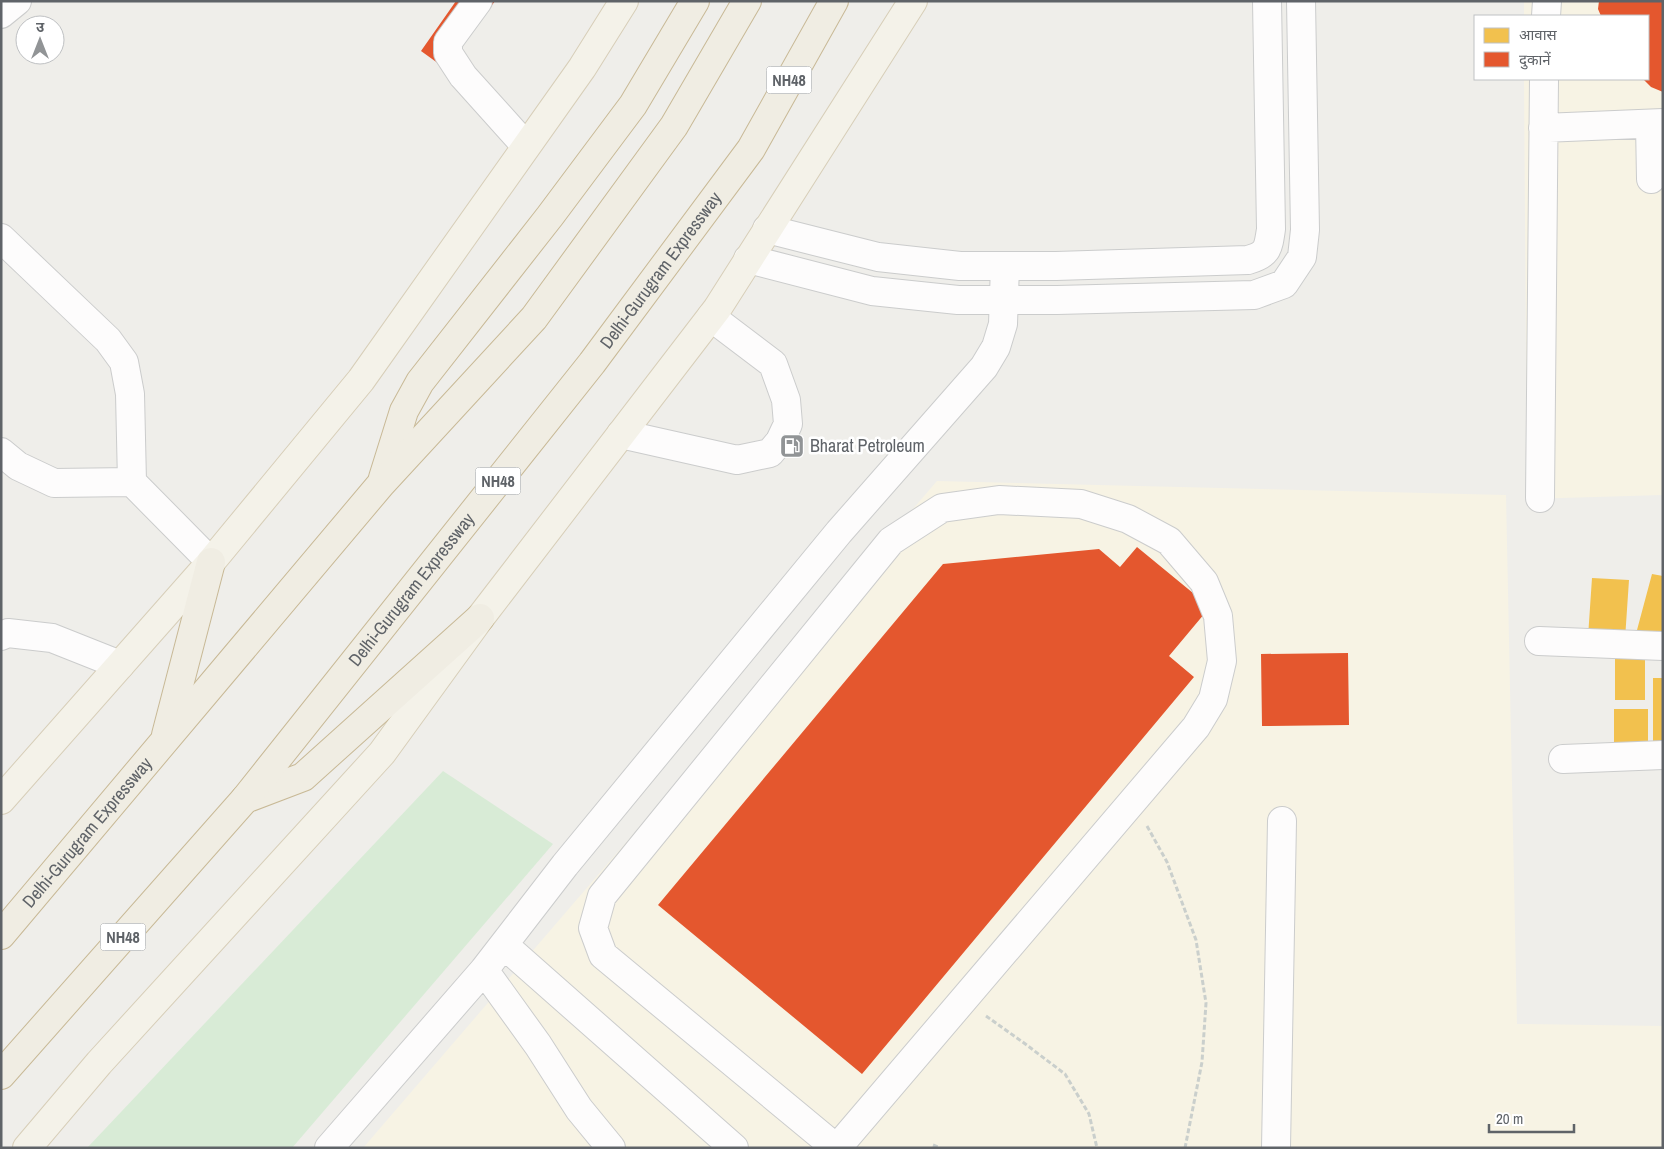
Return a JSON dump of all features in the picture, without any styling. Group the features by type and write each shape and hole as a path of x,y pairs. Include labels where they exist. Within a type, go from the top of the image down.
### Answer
{"highway":[{"path":"382,484 404,411 420,382 550,216 629,111 695,1"},
{"name":"Delhi-Gurugram Expressway","path":"1,935 382,484 534,318 674,126 747,1"},
{"name":"Delhi-Gurugram Expressway","path":"1,1075 244,799 592,363 751,149 834,1"},
{"path":"165,741 211,562"},
{"path":"244,799 303,777 480,618"}],"main road":[{"path":"1,800 211,562 360,380 582,68 624,1"},
{"path":"27,1148 99,1063 382,753 480,618 710,317 913,1"}],"street":[{"path":"1,14 17,1"},
{"path":"478,1 448,42 448,53 463,76 526,146"},
{"path":"768,229 878,257 960,266 1248,260 1262,256 1269,245 1271,229 1267,1"},
{"path":"748,260 872,291 958,300 1254,294 1284,284 1302,257 1306,230 1301,1"},
{"path":"1546,15 1547,1"},
{"path":"1540,498 1544,80"},
{"path":"1543,128 1656,123 1651,179"},
{"path":"1,238 108,340 124,362 130,394 132,482 211,562"},
{"path":"329,1148 484,970 571,857 839,532 984,368 996,347 1003,324 1005,266"},
{"path":"620,434 737,460 770,453 780,441 788,424 786,400 773,364 710,317"},
{"path":"1,452 18,466 54,483 132,482"},
{"path":"999,500 1081,504 1128,519 1169,541 1204,582 1218,616 1222,661 1213,699 1196,727 1133,801 837,1148 603,956 593,928 602,896 890,541 942,508 999,500"},
{"path":"1,636 8,633 52,638 120,664"},
{"path":"1539,641 1663,646"},
{"path":"1563,759 1663,755"},
{"path":"1276,1148 1282,821"},
{"path":"504,945 726,1145"},
{"path":"484,970 538,1045 579,1109 611,1148"}],"path":[{"path":"1133,801 1167,862 1196,940 1206,1003 1202,1062 1185,1148"},
{"path":"964,1000 1065,1074 1089,1114 1097,1148"},
{"path":"933,1145 940,1148"}],"shaded area":[{"path":"1524,1 1663,1 1663,495 1527,499 1524,80 1649,80 1649,15 1524,15"},
{"path":"937,481 1506,495 1517,1024 1663,1026 1663,1148 363,1148"}],"green space":[{"path":"443,771 553,844 292,1148 87,1148"}],"building: आवास":[{"path":"1652,574 1663,576 1663,636 1637,630"},
{"path":"1592,578 1629,580 1625,639 1588,637"},
{"path":"1615,657 1645,657 1645,700 1615,700"},
{"path":"1653,678 1663,678 1663,747 1653,747"},
{"path":"1614,709 1648,709 1648,749 1614,749"}],"building: दुकानें":[{"path":"456,1 495,1 446,69 421,51"},
{"path":"1599,1 1663,1 1663,92 1651,87 1644,80 1649,80 1649,15 1601,15 1598,9"},
{"path":"1137,547 1210,607 1169,656 1194,677 862,1074 658,905 943,564 1099,549 1120,567"},
{"path":"1348,653 1349,725 1262,726 1261,654"}],"place":[{"name":"Bharat Petroleum","path":"792,446"}]}
